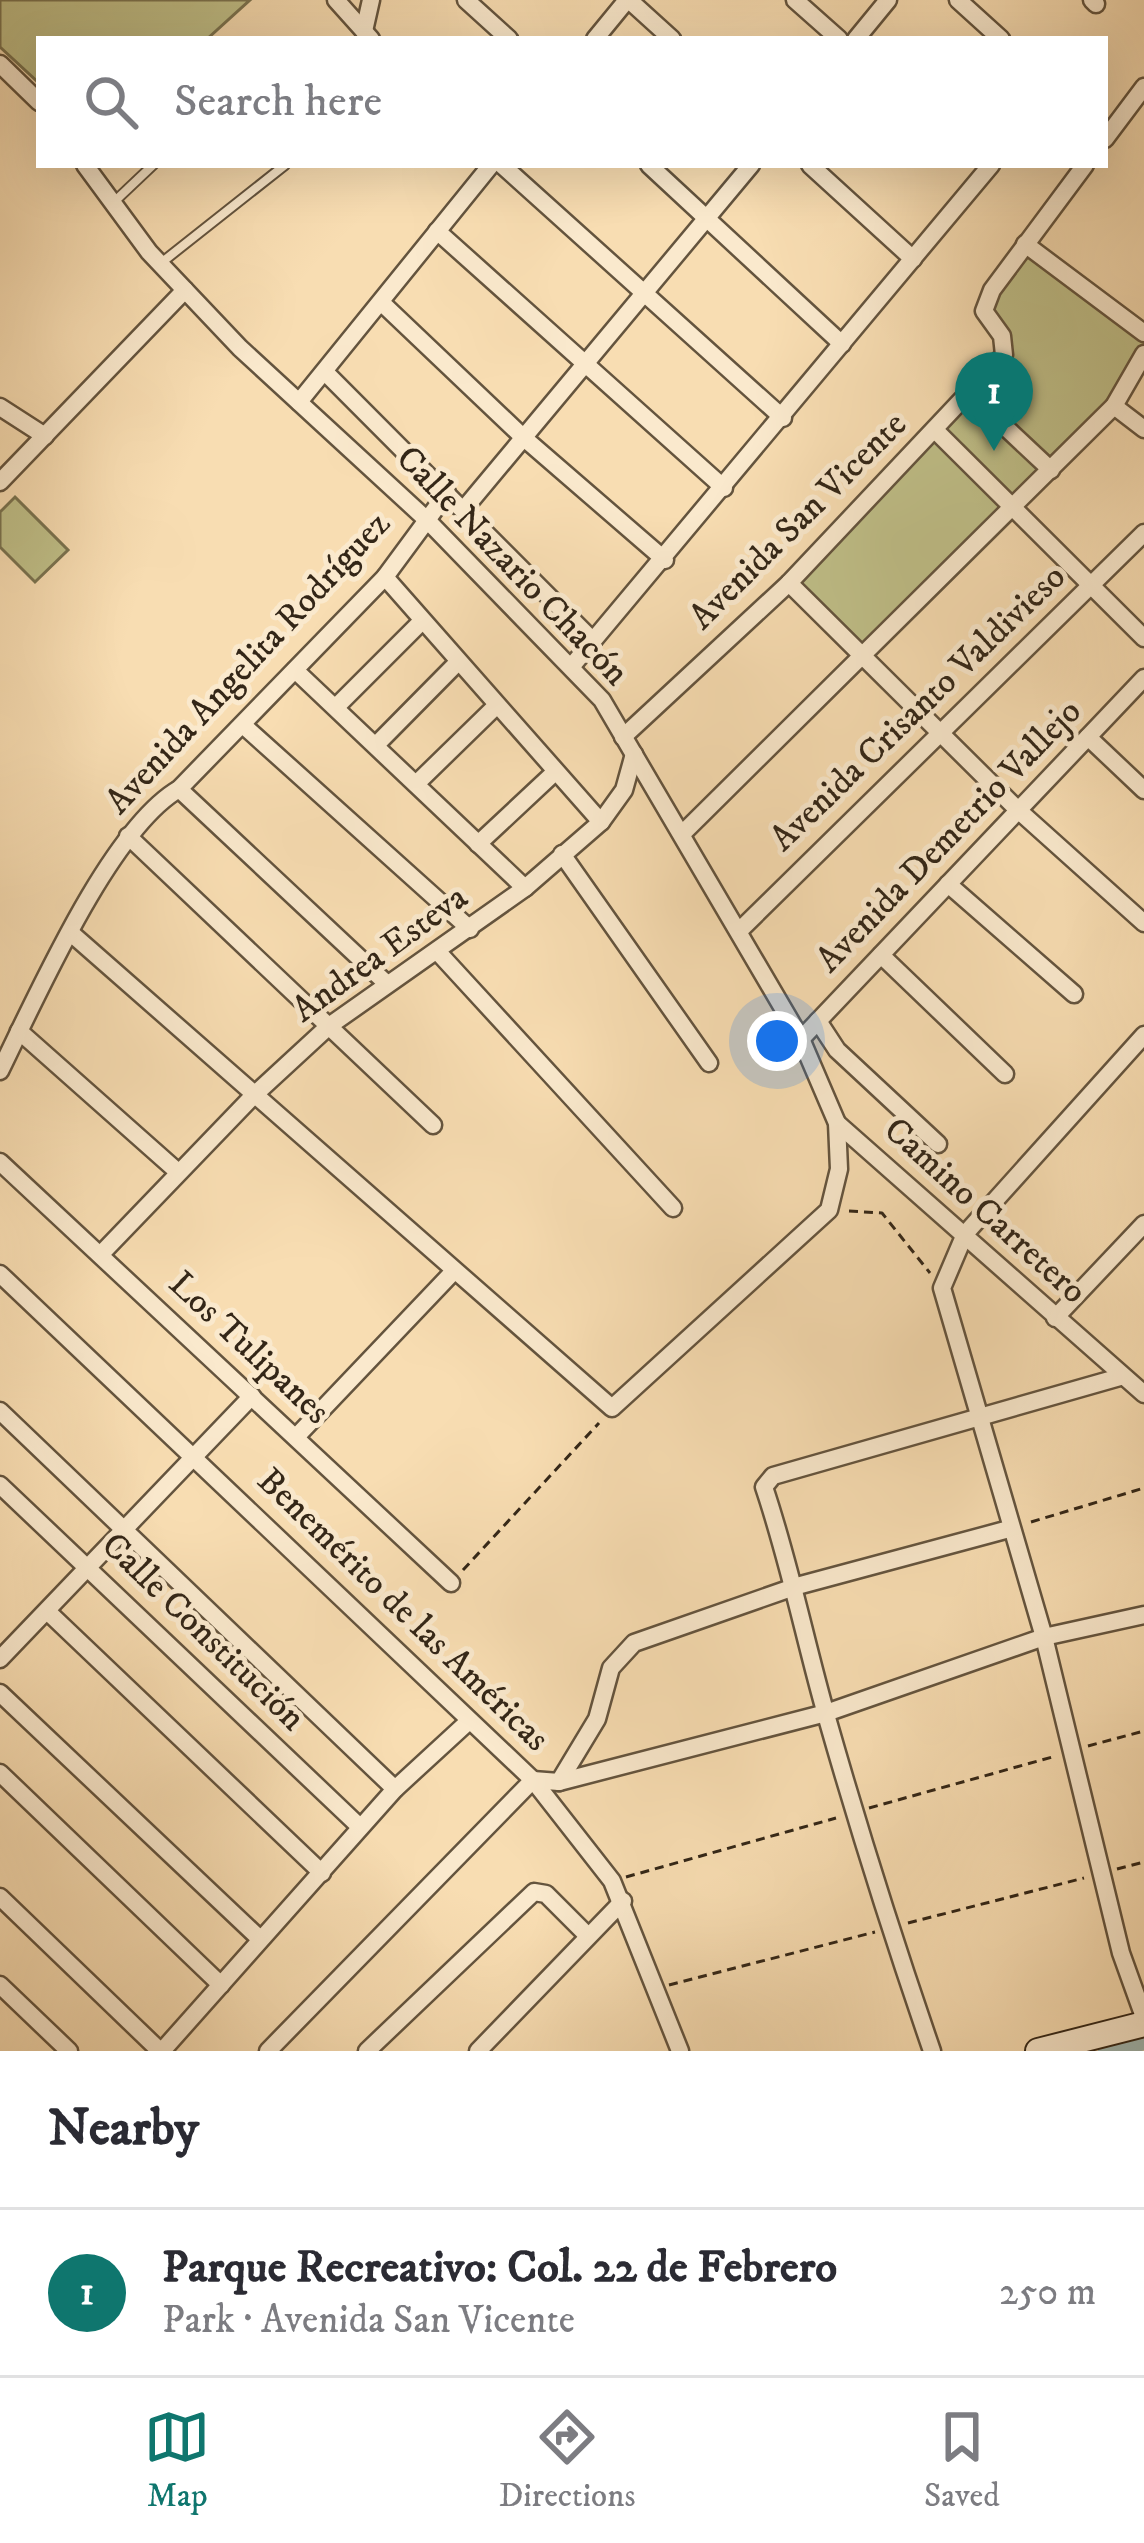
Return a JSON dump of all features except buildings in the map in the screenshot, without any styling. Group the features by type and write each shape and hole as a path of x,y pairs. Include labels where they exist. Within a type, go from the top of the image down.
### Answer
{"street":[{"path":"336,0 367,35"},
{"path":"367,35 371,0"},
{"path":"466,0 506,36"},
{"path":"598,36 628,0 669,36"},
{"path":"795,0 836,36"},
{"path":"858,36 888,0"},
{"path":"958,0 998,36"},
{"path":"0,64 36,99"},
{"path":"1108,135 1144,87"},
{"name":"Calle Nazario Chacón","path":"87,168 185,290 427,520 602,700 801,1039 837,1123 839,1169 830,1210"},
{"path":"299,402 489,168"},
{"path":"505,168 783,418"},
{"path":"652,168 842,344"},
{"path":"464,509 748,168"},
{"path":"813,168 913,259"},
{"path":"571,667 665,560 986,168"},
{"name":"Avenida San Vicente","path":"623,737 789,583 1004,355 1002,336 984,311 992,290 1083,168"},
{"path":"437,231 724,488"},
{"path":"1025,244 1144,333"},
{"path":"0,482 185,290"},
{"path":"383,304 524,438 665,560"},
{"path":"682,834 1114,406 1144,354"},
{"path":"326,373 593,641"},
{"path":"970,394 1052,470"},
{"path":"1114,406 1144,429"},
{"path":"0,407 45,436"},
{"path":"935,431 1144,638"},
{"name":"Avenida Angelita Rodríguez","path":"0,1071 72,934 128,836 152,804 178,789 385,577 447,493"},
{"name":"Avenida Crisanto Valdivieso","path":"739,931 1144,533"},
{"path":"385,577 602,822"},
{"path":"789,583 1018,810 1144,923"},
{"path":"336,706 421,622"},
{"path":"376,745 457,663"},
{"path":"295,670 525,888"},
{"name":"Avenida Demetrio Vallejo","path":"801,1039 1144,678"},
{"path":"416,784 496,706"},
{"path":"243,725 470,928"},
{"path":"1088,737 1144,790"},
{"name":"Andrea Esteva","path":"101,1254 252,1097 329,1026 385,982 525,888 602,822 624,790 634,754"},
{"path":"478,844 555,772"},
{"path":"178,789 385,982"},
{"path":"128,836 433,1125"},
{"path":"562,854 709,1063"},
{"path":"948,884 1074,994"},
{"path":"72,934 252,1097 482,1289 612,1408 830,1210"},
{"path":"437,951 673,1208"},
{"path":"881,955 1005,1074"},
{"path":"818,1021 837,1050 938,1144"},
{"path":"20,1031 178,1172"},
{"path":"1038,2051 1144,2020 1121,1953 1044,1637 977,1421 942,1288 965,1234 1144,1035"},
{"name":"Camino Carretero","path":"837,1123 1144,1394"},
{"name":"Los Tulipanes","path":"0,1162 452,1583"},
{"path":"1055,1318 1144,1224"},
{"path":"296,1437 454,1270"},
{"name":"Benemérito de las Américas","path":"0,1274 532,1780 623,1901 680,2051"},
{"path":"932,2051 826,1713 767,1481 1120,1377"},
{"path":"0,1659 252,1396"},
{"path":"0,1411 394,1789"},
{"name":"Calle Constitución","path":"0,1485 360,1828"},
{"path":"559,1782 597,1719 611,1668 624,1652 797,1586 1010,1529"},
{"path":"46,1611 322,1873"},
{"path":"268,2051 532,1780 559,1782 826,1713 1044,1637 1144,1615"},
{"path":"0,1693 260,1939"},
{"path":"0,1897 161,2051 394,1789 469,1721"},
{"path":"0,1773 221,1985"},
{"path":"367,2051 534,1892 546,1894 588,1936"},
{"path":"478,2051 623,1901"},
{"path":"0,1985 69,2051"}],"lane":[{"path":"113,203 150,168"},
{"path":"160,264 281,168"}],"path":[{"path":"830,1210 882,1213 942,1288"},
{"path":"452,1583 612,1408"},
{"path":"1010,1529 1144,1488"},
{"path":"612,1881 1144,1731"}],"green space":[{"path":"0,0 250,0 210,36 36,36 36,80 0,47"},
{"path":"1025,244 1144,333 1144,354 1114,406 863,655 789,583 1006,347 984,311"},
{"path":"15,497 68,550 35,582 0,547 0,512"}],"waterway":[{"path":"1107,2051 1144,2041"}],"place":[{"name":"Parque Recreativo: Col. 22 de Febrero","path":"994,451"}]}
